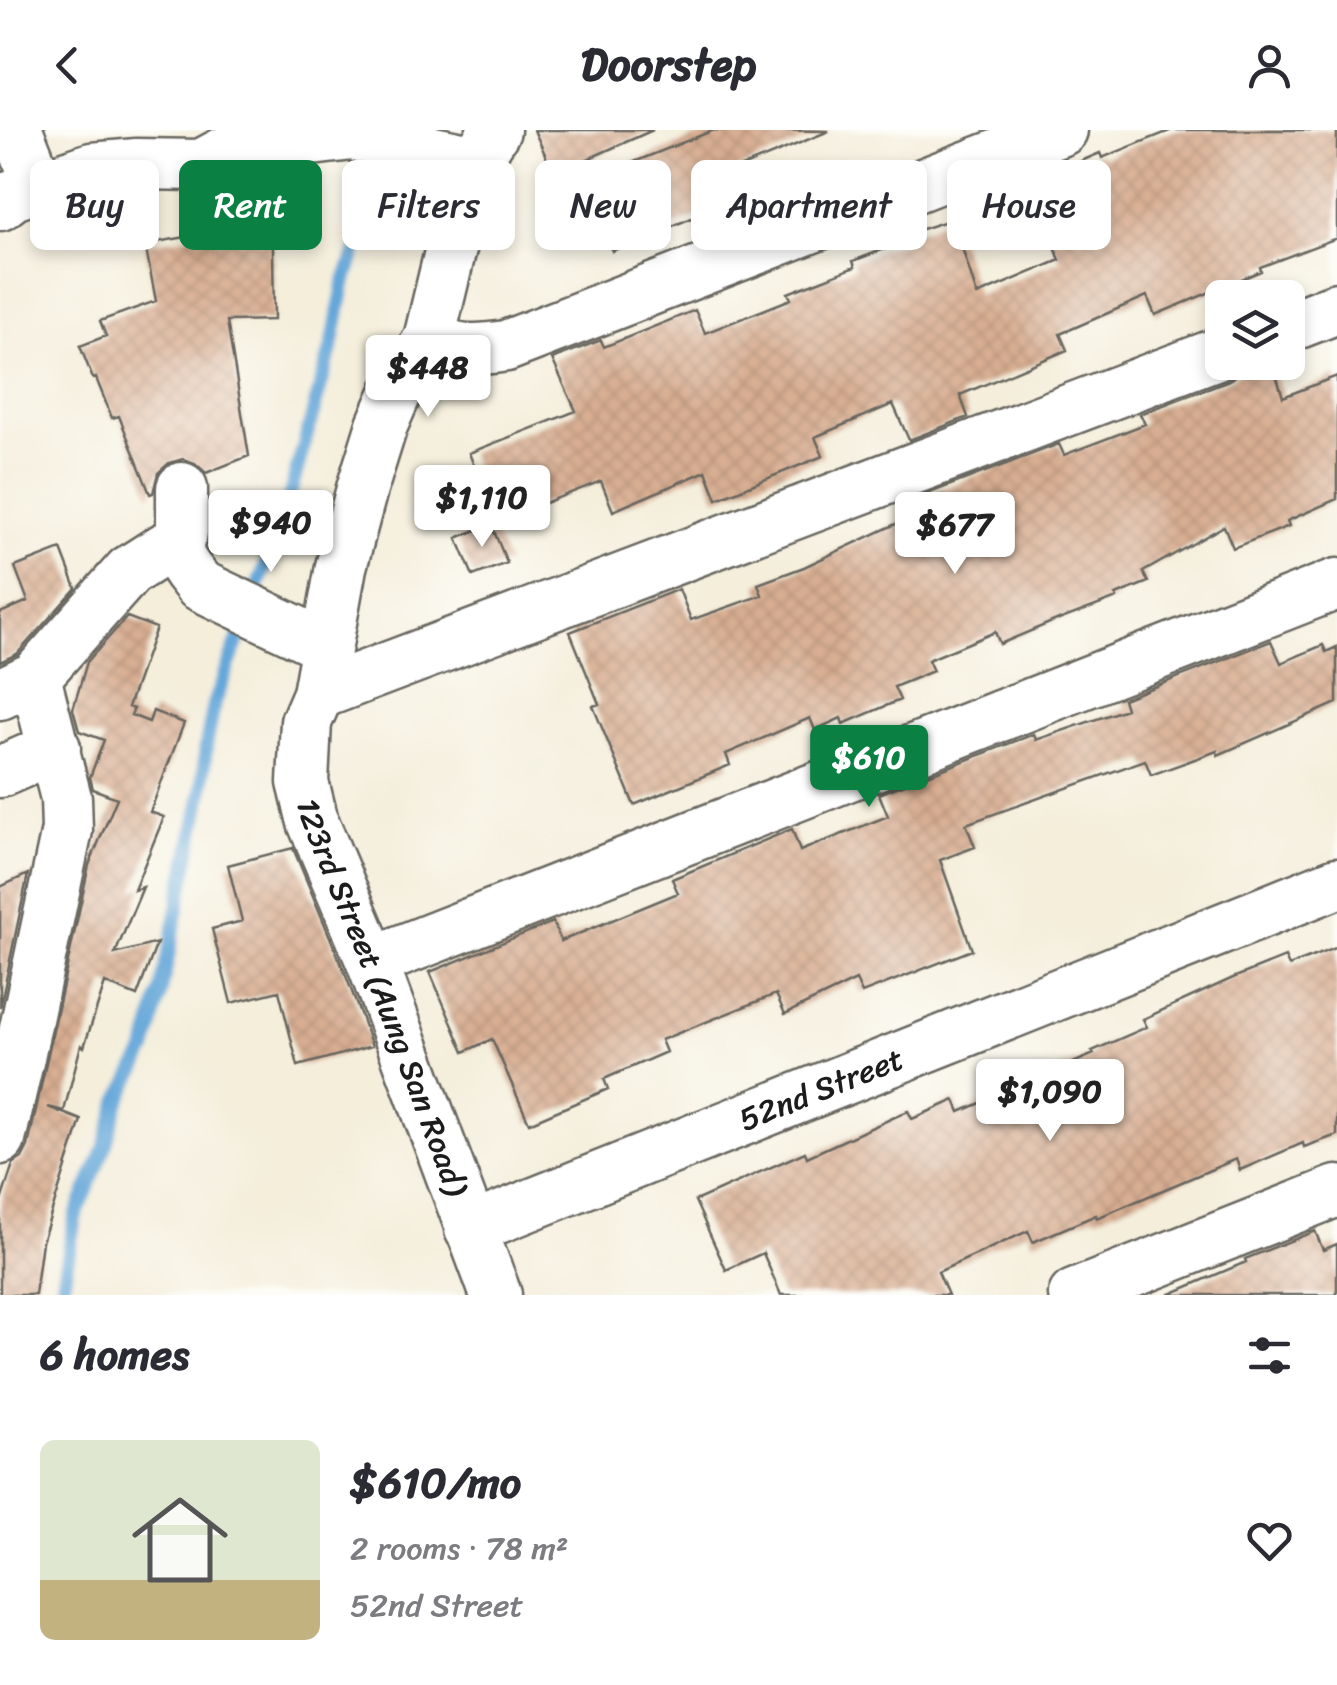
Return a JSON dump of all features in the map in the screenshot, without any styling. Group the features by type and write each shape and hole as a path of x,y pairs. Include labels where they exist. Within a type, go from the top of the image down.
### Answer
{"street":[{"path":"17,130 20,196 92,168 202,164 229,150 359,135 472,148"},
{"path":"430,338 452,348 506,346 1062,130"},
{"name":"123rd Street (Aung San Road)","path":"472,148 430,338 382,425 317,640 318,694 306,722 303,782 314,822 372,962 496,1295"},
{"path":"1305,320 1337,308"},
{"path":"318,694 1205,358"},
{"path":"182,488 182,533 188,564"},
{"path":"0,1140 9,1060 67,830 66,798 55,748 18,685 129,572 151,556 188,564 317,640"},
{"path":"372,962 1337,584"},
{"path":"0,772 55,748"},
{"name":"52nd Street","path":"470,1229 1337,883"},
{"path":"1074,1295 1337,1191"}],"building":[{"path":"534,130 653,130 586,160 548,160"},
{"path":"714,130 829,131 758,160 691,160 691,218 671,227 671,160 639,160"},
{"path":"1172,130 1337,130 1337,238 1260,267 1261,271 1239,280 1205,280 1205,294 1155,315 1147,296 1060,334 1067,350 960,395 968,417 909,440 893,404 815,437 823,456 717,499 706,471 613,511 601,481 496,522 469,453 576,411 552,359 601,340 604,347 695,310 705,333 791,299 788,293 855,267 853,261 882,250 927,250 927,227 947,221 947,250 963,250 977,295 1060,260 1056,250 1111,250 1111,160 1084,160 1100,153 1102,158"},
{"path":"179,238 179,250 273,250 274,320 227,321 249,456 206,473 183,459 169,463 158,473 150,494 119,416 112,418 80,346 106,336 100,321 156,301 146,250 159,250 159,242"},
{"path":"1337,376 1337,499 1287,521 1289,526 1233,548 1224,526 1143,572 1148,582 1116,595 1117,598 1000,644 995,632 928,660 933,671 894,687 900,700 843,724 841,718 815,730 810,718 726,754 730,765 634,805 593,706 599,704 570,632 679,589 691,620 762,595 758,584 913,516 906,502 1059,444 1064,455 1145,424 1140,414 1229,380 1278,380 1283,397"},
{"path":"491,524 507,563 473,576 457,538"},
{"path":"61,549 76,588 17,654 0,662 0,613 28,601 15,567"},
{"path":"127,617 156,628 128,707 134,709 131,715 149,722 153,711 184,723 150,812 164,817 134,890 143,887 115,954 157,943 137,996 105,983 84,1047 81,1045 64,1111 48,1107 81,1120 42,1242 35,1295 0,1295 0,1204 13,1164 22,1158 28,1146 89,865 117,798 93,789 90,777 104,740 79,731 73,709 87,662"},
{"path":"1271,641 1281,663 1323,645 1326,652 1337,647 1337,703 1218,755 1217,751 1151,775 1145,760 966,824 975,847 940,860 972,950 862,993 856,980 785,1014 776,994 661,1040 666,1052 604,1079 608,1089 529,1123 492,1039 464,1052 430,972 553,922 561,941 678,893 672,879 792,829 800,851 888,816 879,794 1034,734 1036,740 1126,709 1123,699"},
{"path":"293,848 372,1046 298,1066 279,991 231,1003 212,929 242,921 228,865"},
{"path":"28,874 0,1008 0,887"},
{"path":"1337,947 1337,1135 1304,1147 1303,1143 1240,1170 1236,1159 1033,1242 1028,1231 938,1272 948,1295 781,1295 763,1253 726,1270 695,1201 805,1152 807,1157 908,1111 912,1119 955,1100 960,1112 1094,1054 1092,1051 1147,1027 1143,1019 1233,978 1285,957 1289,966"},
{"path":"1315,1231 1323,1250 1337,1244 1337,1295 1168,1295 1246,1262 1245,1259"}],"waterway":[{"path":"61,1295 75,1218 104,1150 118,1103 146,1050 202,793 214,705 285,512 333,342 344,284 367,220 382,150"}]}
